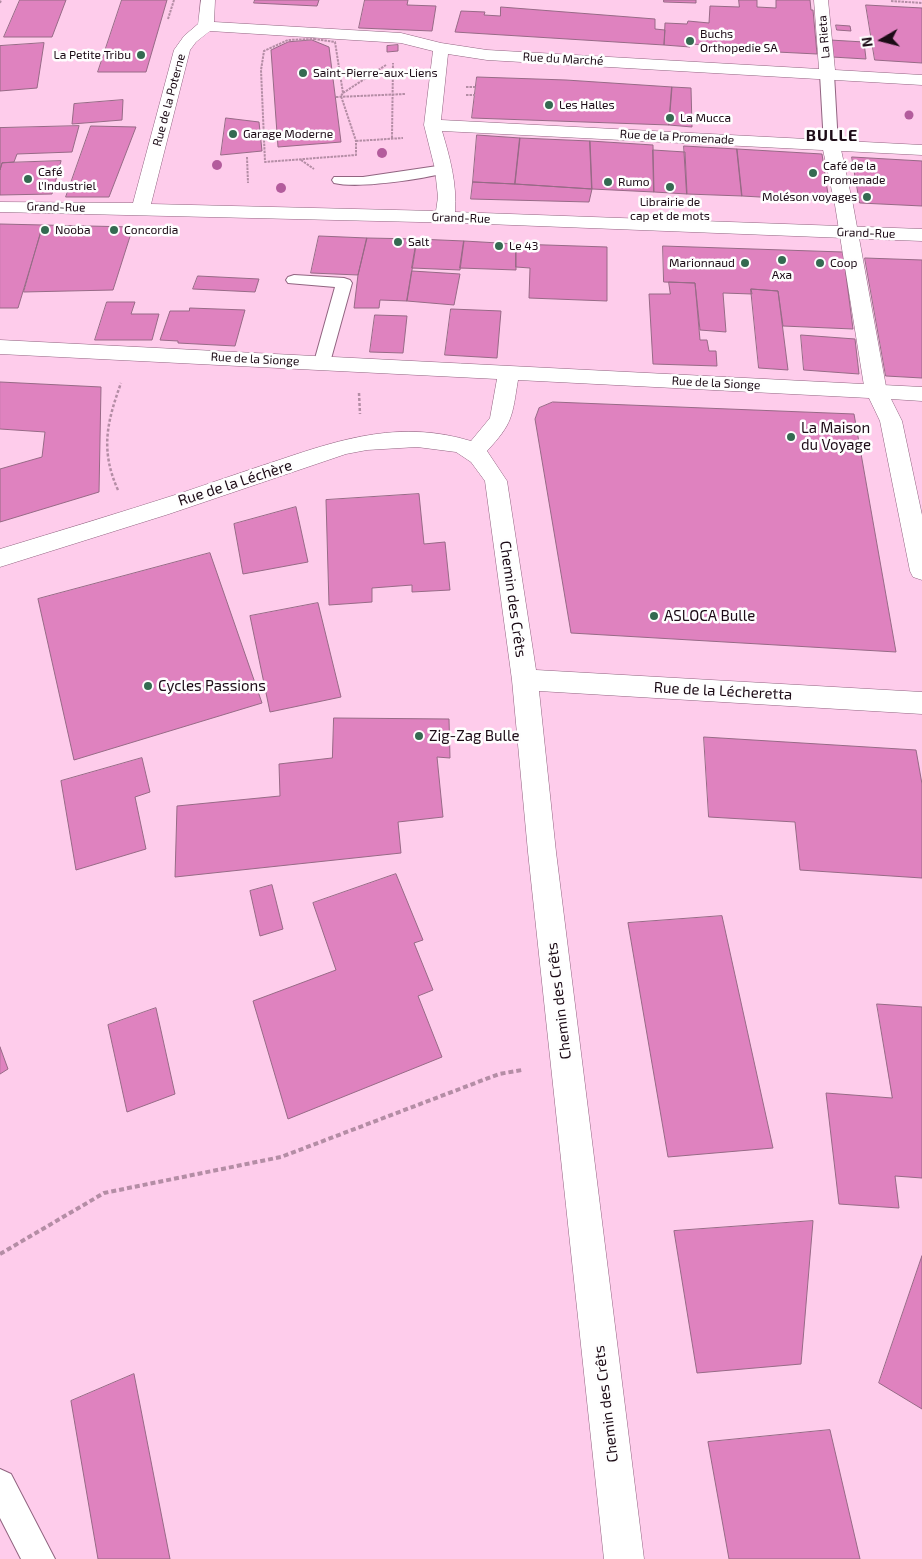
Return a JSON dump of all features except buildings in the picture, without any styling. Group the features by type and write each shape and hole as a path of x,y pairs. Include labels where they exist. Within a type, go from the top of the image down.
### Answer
{"street":[{"path":"206,26 208,0"},
{"name":"La Rieta","path":"821,0 827,74"},
{"name":"Rue du Marché","path":"206,26 401,38 440,48 487,55 922,80"},
{"name":"Rue de la Poterne","path":"141,208 182,50 190,39 206,26"},
{"path":"440,48 432,125 444,169 448,197 445,217"},
{"name":"Rue de la Promenade","path":"432,125 922,150"},
{"path":"831,145 844,205 847,232 876,392 891,421 922,572"},
{"name":"Grand-Rue","path":"0,207 141,208 445,217 922,235"},
{"name":"Rue de la Sionge","path":"0,347 922,394"},
{"path":"474,452 496,428 501,418 509,372"},
{"name":"Rue de la Léchère","path":"0,558 161,508 342,447 370,440 408,437 454,444 474,452"},
{"name":"Chemin des Crêts","path":"474,452 486,463 496,481 525,680 542,852 624,1559"},
{"name":"Rue de la Lécheretta","path":"525,680 922,703"}],"lane":[{"path":"827,74 831,145"},
{"path":"339,180 362,181 444,169"},
{"path":"294,280 344,282 323,362"},
{"path":"0,1485 39,1559"}],"path":[{"path":"166,26 174,0"},
{"path":"891,1 922,3"},
{"path":"314,38 335,42 342,95 356,141 356,155 265,162 261,70 264,51 288,40 314,38"},
{"path":"336,97 342,95 393,60 392,138 356,141"},
{"path":"342,95 394,94"},
{"path":"247,157 248,186"},
{"path":"300,160 314,170"},
{"path":"120,494 114,482 105,444 110,416 122,383"},
{"path":"359,387 359,412 362,419"},
{"path":"0,1254 104,1193 281,1157 499,1074 522,1070"}],"place":[{"name":"Buchs Orthopedie SA","path":"690,41"},
{"name":"La Petite Tribu","path":"141,55"},
{"name":"Saint-Pierre-aux-Liens","path":"303,73"},
{"name":"Les Halles","path":"549,105"},
{"name":"La Mucca","path":"670,118"},
{"name":"Garage Moderne","path":"233,134"},
{"name":"Café de la Promenade","path":"813,173"},
{"name":"Café l'Industriel","path":"28,179"},
{"name":"Rumo","path":"608,182"},
{"name":"Librairie de cap et de mots","path":"670,187"},
{"name":"Moléson voyages","path":"867,197"},
{"name":"Nooba","path":"45,230"},
{"name":"Concordia","path":"114,230"},
{"name":"Salt","path":"398,242"},
{"name":"Le 43","path":"499,246"},
{"name":"Axa","path":"782,260"},
{"name":"Marionnaud","path":"745,263"},
{"name":"Coop","path":"820,263"},
{"name":"La Maison du Voyage","path":"791,437"},
{"name":"ASLOCA Bulle","path":"654,616"},
{"name":"Cycles Passions","path":"148,686"},
{"name":"Zig-Zag Bulle","path":"419,736"}],"district":[{"name":"BULLE","path":"832,136"}]}
